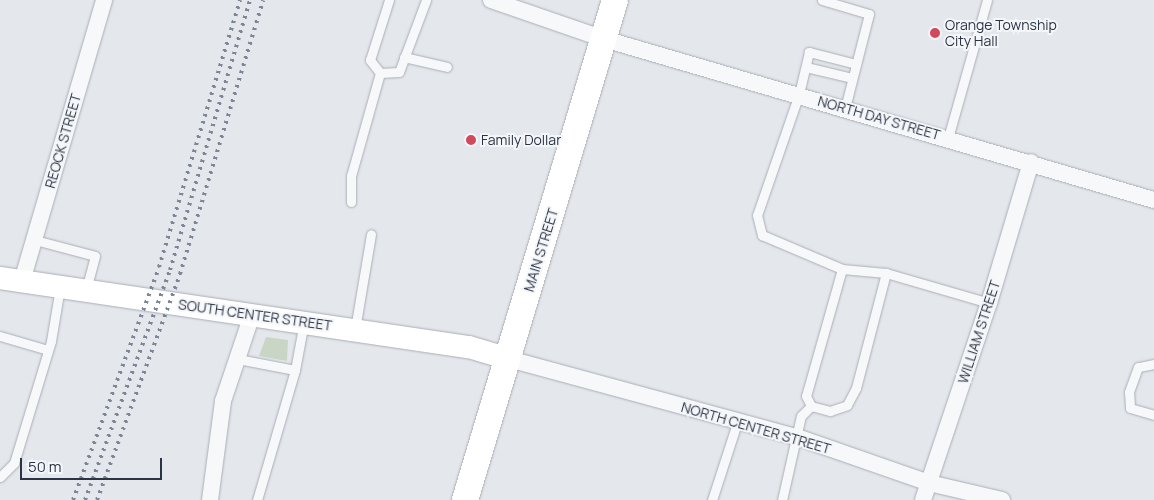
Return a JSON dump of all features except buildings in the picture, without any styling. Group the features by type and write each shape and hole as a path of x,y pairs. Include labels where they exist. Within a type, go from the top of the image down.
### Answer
{"main road":[{"name":"MAIN STREET","path":"465,500 616,0"},
{"name":"SOUTH CENTER STREET","path":"0,278 469,347 509,358"}],"street":[{"name":"REOCK STREET","path":"22,281 104,0"},
{"name":"NORTH DAY STREET","path":"491,0 604,39 799,94 1154,200"},
{"name":"WILLIAM STREET","path":"923,500 989,303 1031,162"},
{"path":"210,500 223,401 252,315"},
{"name":"NORTH CENTER STREET","path":"509,358 738,423 797,437 929,483 1002,500"}],"lane":[{"path":"380,73 370,60 389,0"},
{"path":"380,73 399,72 426,0"},
{"path":"822,0 869,14 845,108"},
{"path":"948,138 988,0"},
{"path":"856,64 810,52 799,94 757,215 762,235 842,269 886,273 989,303"},
{"path":"404,57 447,68"},
{"path":"806,67 852,78"},
{"path":"351,202 350,176 380,73"},
{"path":"355,330 371,234"},
{"path":"35,240 95,256 86,291"},
{"path":"842,269 806,396 811,406 830,411 847,405 856,388 886,273"},
{"path":"0,477 14,463 48,350 60,287"},
{"path":"257,500 296,370 304,322"},
{"path":"0,336 48,350"},
{"path":"238,359 296,370"},
{"path":"1154,364 1138,367 1129,392 1130,408 1154,415"},
{"path":"782,500 801,416 811,406"},
{"path":"712,500 738,423"}],"green space":[{"path":"266,337 288,340 287,361 259,356"}],"railway":[{"path":"73,500 159,267 240,0"},
{"path":"85,500 170,270 250,0"},
{"path":"97,500 180,274 263,0"}],"place":[{"name":"Orange Township City Hall","path":"935,33"},
{"name":"Family Dollar","path":"471,140"}]}
